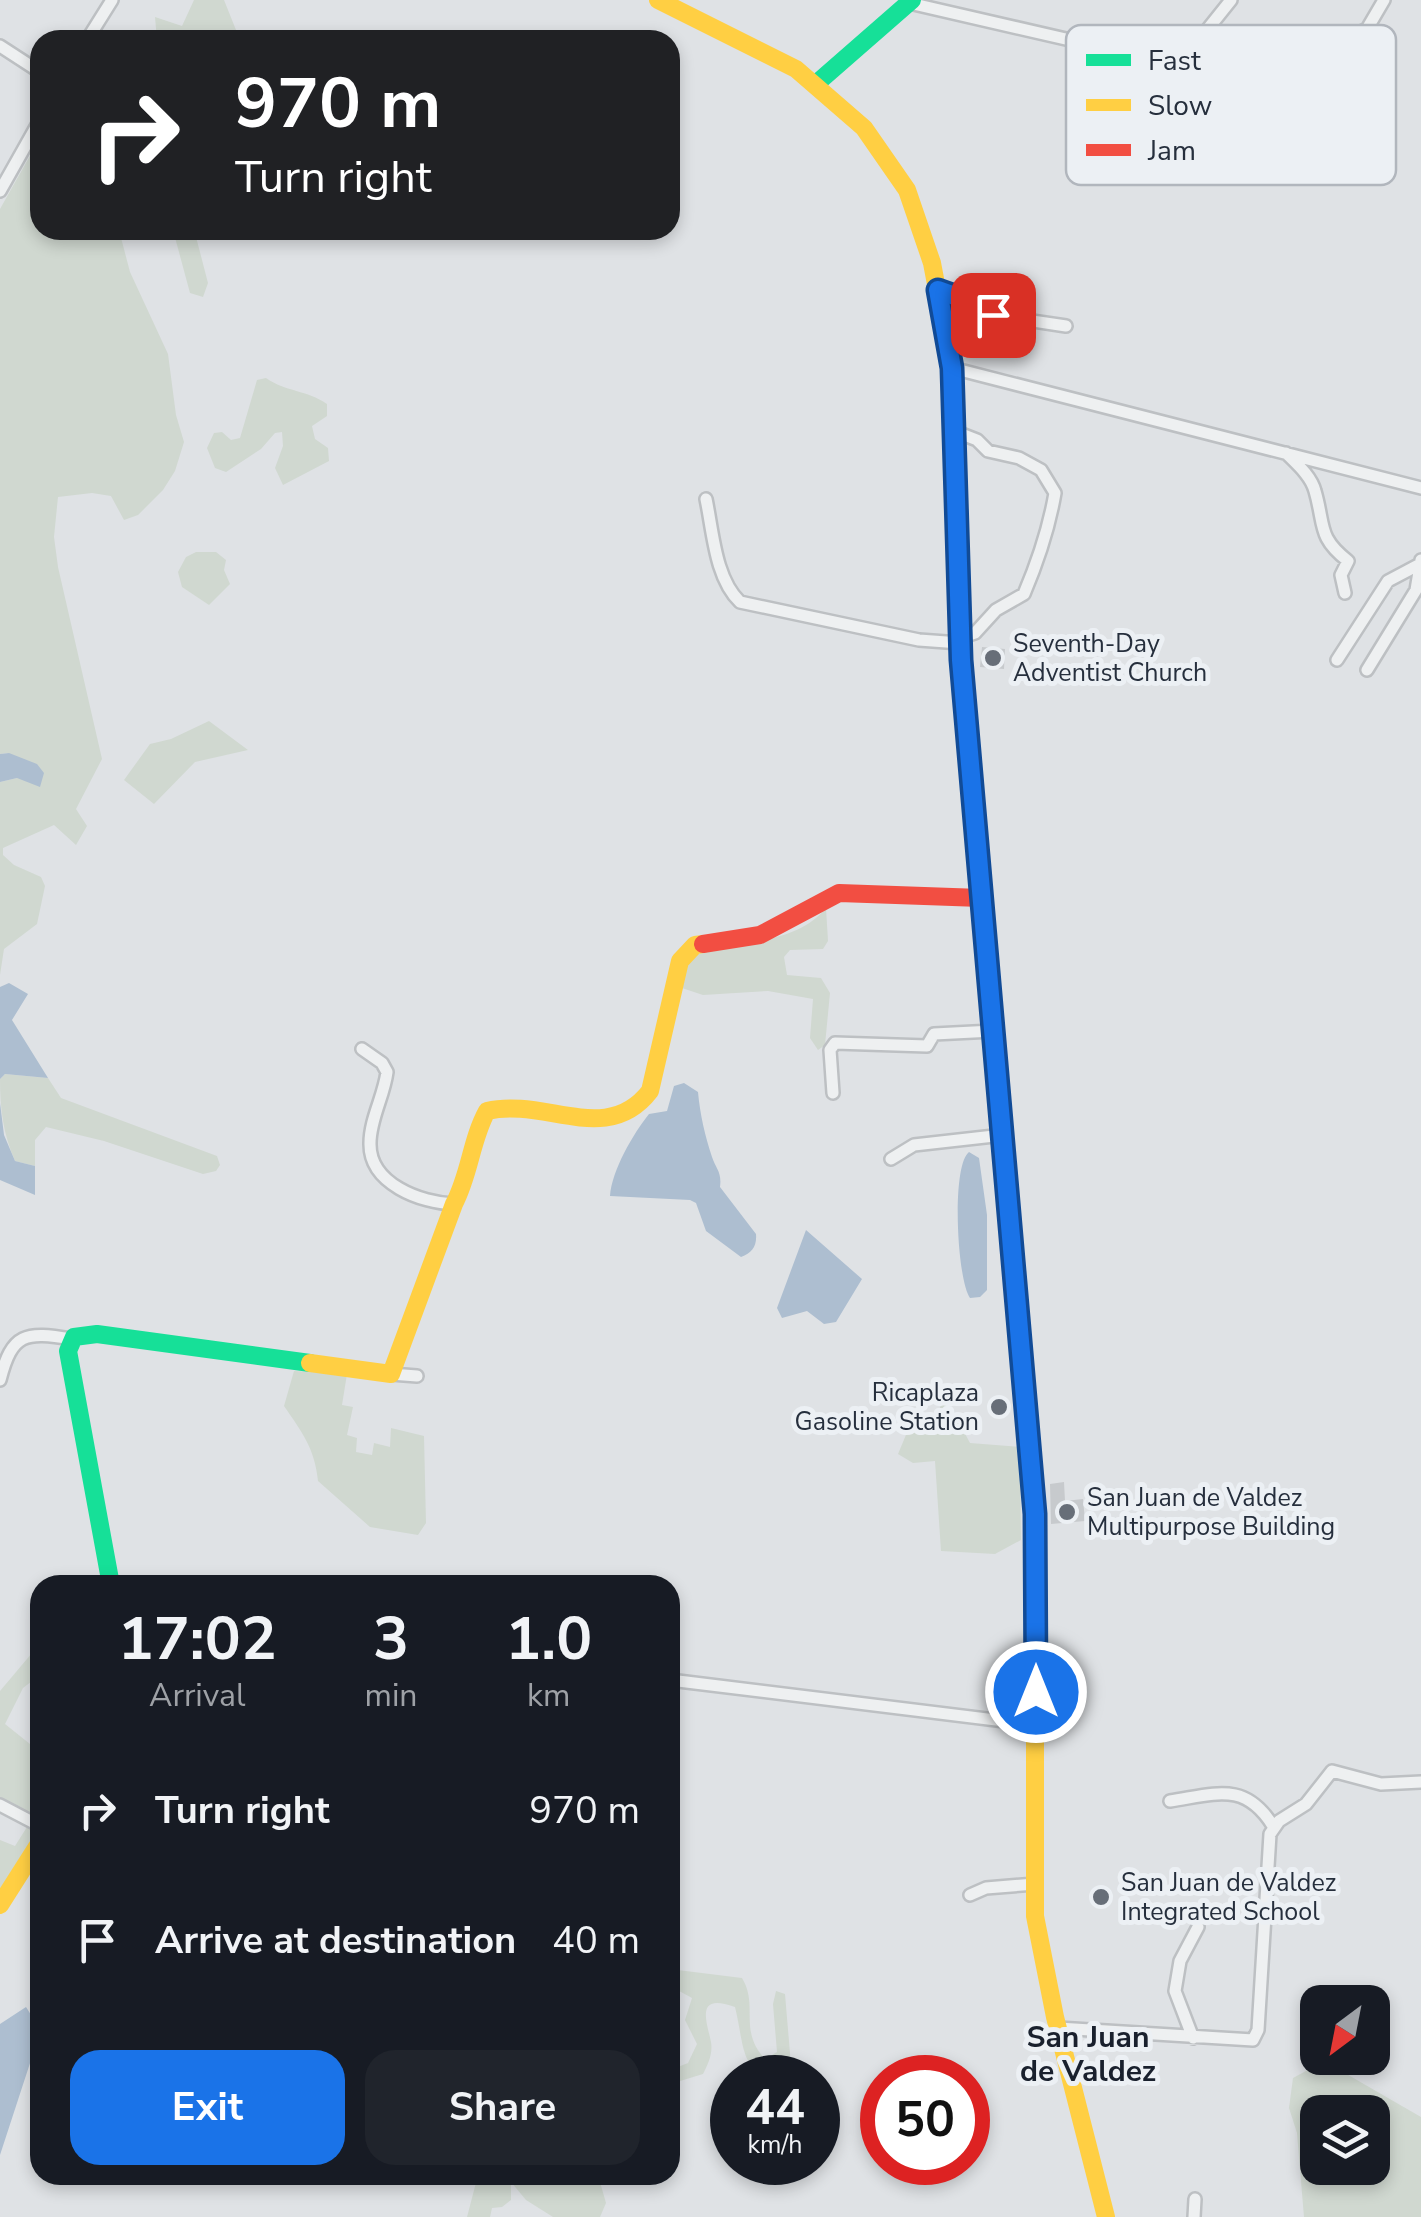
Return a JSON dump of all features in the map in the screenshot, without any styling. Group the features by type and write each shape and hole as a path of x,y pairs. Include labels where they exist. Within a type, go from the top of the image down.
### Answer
{"main road":[{"path":"658,0 766,52 817,83 864,128 906,190 938,290 952,368 960,641 1035,1514 1037,1933 1106,2217"},
{"path":"817,83 910,2"},
{"path":"109,1575 68,1352 72,1339 97,1334 390,1374 454,1204 468,1178 486,1111 510,1107 580,1119 621,1115 644,1102 661,1052 680,961 690,948 760,935 839,894 980,898"},
{"path":"0,1905 30,1858"}],"street":[{"path":"93,30 112,0"},
{"path":"1211,25 1231,0"},
{"path":"1370,25 1384,0"},
{"path":"910,2 1066,39"},
{"path":"0,46 30,66"},
{"path":"0,191 30,138"},
{"path":"938,290 993,315 1066,326"},
{"path":"952,368 1421,488"},
{"path":"706,499 722,572 730,592 740,602 919,640 960,641 996,610 1024,594 1035,562 1042,554 1044,529 1055,493 1041,470 1019,458 988,451 976,440 954,430"},
{"path":"1286,453 1312,482 1331,550 1348,560 1341,576 1345,593"},
{"path":"1337,660 1388,582 1421,562"},
{"path":"1367,670 1416,590 1421,562"},
{"path":"832,1093 833,1044 927,1046 934,1034 993,1030"},
{"path":"362,1049 384,1064 388,1074 370,1141 374,1160 393,1183 413,1196 454,1204"},
{"path":"892,1159 914,1145 1003,1135"},
{"path":"0,1380 7,1352 19,1339 48,1335 72,1339"},
{"path":"390,1374 417,1376"},
{"path":"680,1681 1036,1725"},
{"path":"1058,2028 1106,2028 1248,2042 1257,2035 1263,1904 1268,1839 1273,1826 1306,1804 1332,1772 1382,1784 1421,1782"},
{"path":"1170,1801 1222,1794 1243,1796 1258,1804 1273,1826"},
{"path":"0,1805 30,1821"},
{"path":"970,1895 986,1888 1035,1884"},
{"path":"1194,2038 1175,1992 1180,1961 1198,1927"},
{"path":"1194,2217 1195,2199"}],"shaded area":[{"path":"194,0 224,0 236,30 156,30 155,17 182,26"},
{"path":"30,156 30,240 122,240 130,272 168,354 176,415 184,442 175,471 163,490 138,515 124,520 111,496 92,493 58,497 54,537 58,567 102,759 76,809 87,826 76,845 54,825 3,848 3,855 14,865 41,877 45,886 37,924 4,949 0,975 0,782 17,778 9,753 0,754 0,209"},
{"path":"176,240 197,240 208,283 203,297 190,293"},
{"path":"266,378 327,404 327,416 312,426 315,439 328,448 329,461 283,485 275,468 283,446 282,432 275,433 261,449 226,472 215,468 207,448 214,433 222,432 231,440 240,438 257,380"},
{"path":"196,552 216,552 226,560 224,570 230,584 209,605 182,587 178,572 186,557"},
{"path":"209,721 248,750 195,762 154,804 124,780 150,744"},
{"path":"826,908 828,941 823,949 790,950 784,957 787,975 821,978 830,993 825,1045 818,1050 810,1038 813,999 768,991 703,995 682,988 685,967 694,956 790,933 810,923"},
{"path":"5,1074 48,1078 61,1098 217,1156 220,1165 216,1171 203,1174 104,1141 46,1127 35,1140 35,1166 15,1161 2,1111 0,1079"},
{"path":"294,1371 347,1374 342,1405 353,1407 347,1435 357,1438 356,1452 372,1455 374,1443 390,1447 391,1428 424,1436 426,1523 418,1535 370,1527 318,1481 311,1450 284,1406"},
{"path":"945,1396 970,1443 1020,1447 1021,1540 995,1554 941,1551 935,1461 913,1463 898,1454 908,1430 932,1426"},
{"path":"30,1655 30,1683 23,1688 5,1724 30,1744 30,1842 0,1893 0,1840 15,1846 27,1827 0,1810 0,1691"},
{"path":"680,1970 742,1978 749,1998 752,2038 762,2055 746,2055 735,2007 713,2003 706,2011 711,2046 707,2066 703,2074 680,2081 680,2066 688,2063 697,2044 685,2020 692,1998 680,1991"},
{"path":"776,1991 785,1994 790,2055 772,2055 777,2052 773,2004"},
{"path":"1300,2074 1348,2075 1383,2095 1300,2095 1300,2169 1297,2133 1289,2108 1293,2078"},
{"path":"1390,2099 1421,2117 1421,2217 1304,2217 1301,2185 1390,2185"},
{"path":"475,2185 511,2185 511,2200 492,2208 490,2217 467,2217"},
{"path":"514,2185 601,2185 606,2203 600,2217 553,2217 526,2200"}],"water":[{"path":"9,753 37,764 44,773 40,787 17,778 0,782 0,754"},
{"path":"9,983 28,994 12,1020 48,1078 5,1074 0,1079 0,987"},
{"path":"684,1083 698,1092 720,1187 756,1234 753,1248 741,1257 706,1231 696,1203 690,1200 610,1196 619,1164 636,1132 649,1114 667,1111 674,1086"},
{"path":"0,1103 4,1135 15,1161 35,1166 35,1195 0,1180"},
{"path":"969,1152 979,1158 987,1215 987,1290 980,1297 970,1298 962,1270 958,1224 960,1178"},
{"path":"806,1230 862,1279 836,1322 824,1324 807,1311 782,1318 777,1308"},
{"path":"26,2007 30,2013 30,2063 0,2155 0,2024"}],"building":[{"name":"Seventh-Day Adventist Church","path":"982,647 1005,649 1004,669 980,667"},
{"name":"San Juan de Valdez Multipurpose Building","path":"1064,1482 1065,1501 1083,1499 1085,1521 1051,1524 1050,1484"}],"traffic: fast":[{"path":"817,83 912,0"},
{"path":"962,673 1018,1312"},
{"path":"109,1575 68,1351 74,1337 97,1334 310,1363"}],"traffic: slow":[{"path":"658,0 796,69 864,128 907,190 932,263 952,368 962,673"},
{"path":"310,1363 391,1374 487,1111 509,1108 595,1118 615,1116 633,1107 650,1091 680,961 695,945 703,944"},
{"path":"1035,1702 1035,1916 1055,2017 1106,2217"},
{"path":"0,1905 30,1858"}],"traffic: jam":[{"path":"703,944 760,935 839,893 981,898"},
{"path":"1018,1312 1035,1514 1035,1702"}],"place":[{"name":"Seventh-Day Adventist Church","path":"993,658"},
{"name":"Ricaplaza Gasoline Station","path":"999,1407"},
{"name":"San Juan de Valdez Multipurpose Building","path":"1067,1512"},
{"name":"San Juan de Valdez Integrated School","path":"1101,1897"}],"district":[{"name":"San Juan de Valdez","path":"1088,2054"}],"route":[{"path":"993,315 938,290 952,368 961,660 1035,1514 1036,1692"}]}
